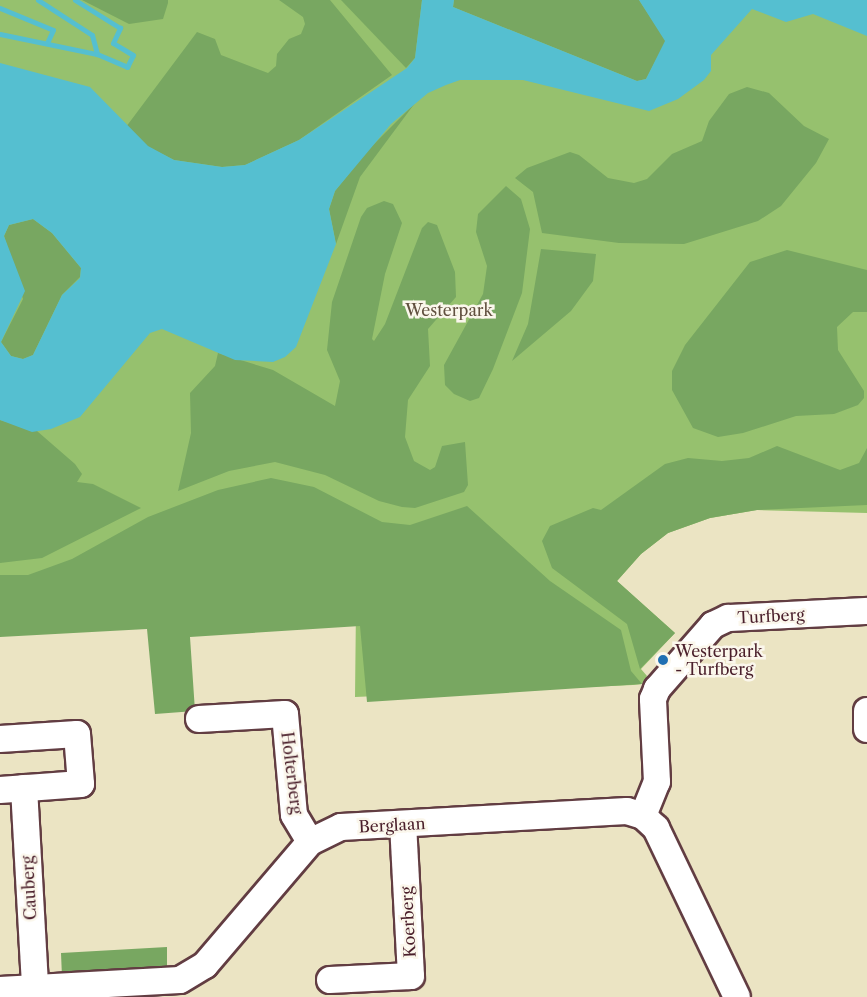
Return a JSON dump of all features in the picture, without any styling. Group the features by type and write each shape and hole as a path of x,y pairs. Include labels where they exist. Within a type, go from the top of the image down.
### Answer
{"street":[{"name":"Turfberg","path":"643,816 657,782 653,699 657,689 713,624 728,618 867,611"},
{"path":"867,711 867,729"},
{"name":"Holterberg","path":"199,718 285,714 294,815 310,843"},
{"name":"Cauberg","path":"0,739 77,734 81,784 12,789 35,987"},
{"name":"Berglaan","path":"0,990 35,987 121,991 180,980 205,965 310,843 341,827 627,811 643,816"},
{"path":"643,816 656,828 737,997"},
{"name":"Koerberg","path":"330,980 411,976 404,824"}],"green space":[{"name":"Westerpark","path":"0,0 867,0 867,513 757,510 710,518 668,533 641,554 617,581 675,633 641,669 647,676 642,684 355,697 356,606 0,612"},
{"path":"82,0 168,0 168,3 163,19 129,24"},
{"path":"279,0 330,0 392,75 299,140 245,165 222,167 174,160 148,147 126,127 197,32 215,39 221,55 268,73 276,66 277,54 289,39 301,34 305,24 303,17"},
{"path":"341,0 422,0 415,58 406,68"},
{"path":"454,0 639,0 666,41 646,79 637,81 453,7"},
{"path":"747,87 769,93 804,126 829,139 816,163 781,206 758,221 684,244 619,243 542,233 533,192 515,178 527,168 570,152 579,155 608,178 634,183 647,179 672,154 702,141 709,121 729,94"},
{"path":"415,103 360,177 336,244 329,209 335,191 367,151"},
{"path":"506,186 521,199 530,229 522,293 493,369 479,398 470,401 454,394 445,385 444,365 483,294 487,266 476,232 478,214"},
{"path":"384,201 393,204 402,223 385,274 372,339 374,341 385,324 422,228 428,222 437,225 455,272 456,297 428,329 430,366 408,400 405,437 414,461 430,470 435,467 442,446 465,442 468,485 464,492 415,508 402,507 379,501 325,475 275,462 229,471 178,491 191,433 190,393 215,366 218,353 273,370 335,406 340,381 327,350 332,302 361,217 367,208"},
{"path":"33,219 52,233 81,268 80,277 62,295 33,355 23,359 11,356 1,342 23,299 4,236 9,225"},
{"path":"541,249 596,254 593,281 571,311 512,361 528,324"},
{"path":"787,250 867,270 867,312 853,312 837,327 838,350 864,391 864,398 858,405 834,414 796,416 743,433 718,437 693,428 672,390 672,371 685,345 750,262"},
{"path":"0,420 37,431 75,464 82,474 77,482 93,484 141,508 42,558 0,563"},
{"path":"777,446 840,470 859,463 867,448 867,505 757,510 710,518 668,533 641,554 617,581 675,633 640,669 627,624 552,568 542,541 550,526 593,508 601,510 665,464 688,458 722,461 749,458"},
{"path":"271,478 314,487 382,522 410,525 467,506 550,581 621,630 631,671 642,684 367,702 360,626 190,637 195,711 155,714 147,629 0,637 0,575 28,575 72,559 148,517 218,490"},
{"path":"167,947 167,971 62,977 61,953"}],"water":[{"path":"422,0 454,0 453,7 637,81 646,79 665,41 639,0 867,0 867,36 813,14 786,22 752,9 711,55 711,71 704,80 678,99 649,111 523,80 460,80 428,93 391,124 335,191 329,209 336,244 296,347 285,357 273,362 235,360 162,329 150,333 80,417 51,429 32,432 0,420 0,63 90,87 148,146 174,160 222,167 245,165 299,140 407,68 415,58","holes":["33,219 52,233 81,268 80,278 62,295 33,355 23,359 11,356 1,342 25,291 4,236 9,225"]}],"waterway":[{"path":"38,0 92,35 97,54"},
{"path":"0,34 97,54 127,67 133,55 113,43 120,28 75,0"},
{"path":"0,8 53,30 47,43"}],"place":[{"name":"Westerpark - Turfberg","path":"663,660"}]}
